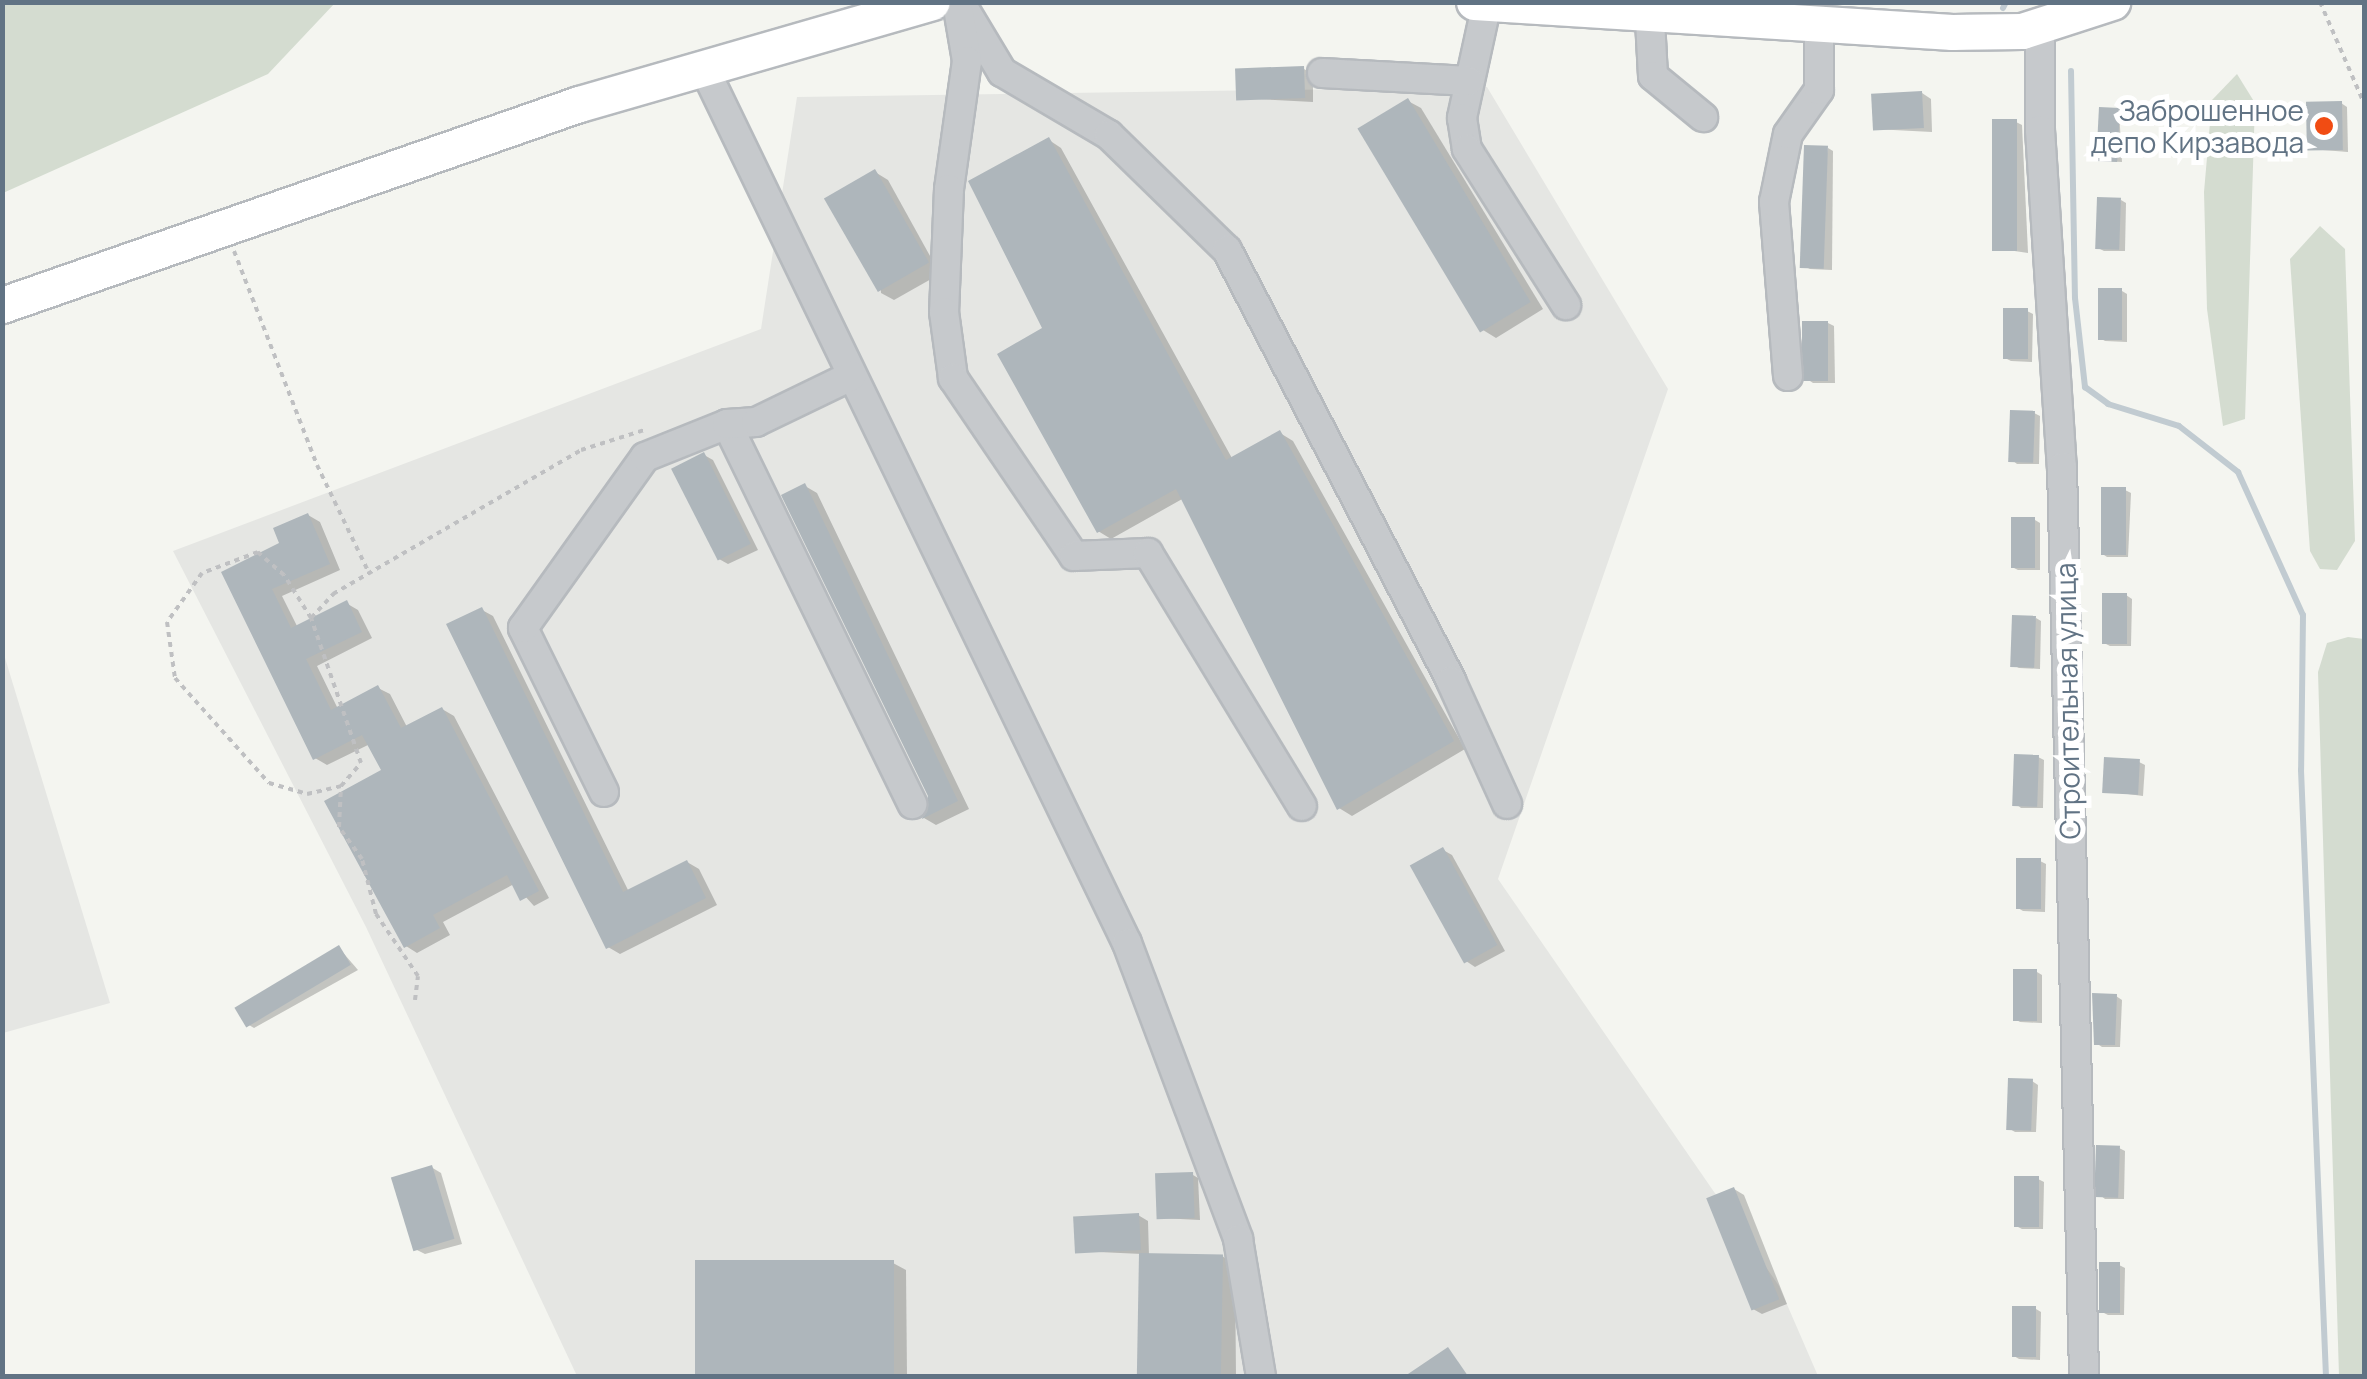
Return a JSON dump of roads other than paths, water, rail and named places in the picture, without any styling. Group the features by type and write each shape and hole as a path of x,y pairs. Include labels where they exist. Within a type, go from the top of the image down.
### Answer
{"main road":[{"path":"2,305 703,66 932,2"},
{"path":"1474,2 1649,8 1952,32 2040,27 2112,2"}],"street":[{"path":"958,2 1002,72 1109,135 1227,250 1451,681 1506,804"},
{"path":"958,2 967,61 948,224 944,312 953,378 1074,556 1148,553 1302,806"},
{"path":"1488,3 1462,118 1467,149 1566,305"},
{"path":"1649,8 1653,76 1703,117"},
{"path":"1788,376 1774,202 1788,134 1819,90 1819,23"},
{"name":"Строительная улица","path":"2040,27 2040,130 2062,467 2084,1376"},
{"path":"703,66 1128,942 1238,1239 1261,1376"},
{"path":"1322,73 1469,81"},
{"path":"604,792 524,628 644,457 728,424 756,422 851,376"},
{"path":"728,424 912,804"}],"waterway":[{"path":"2003,8 2006,2"},
{"path":"2071,71 2075,298 2085,387 2108,404 2179,426 2238,472 2303,615 2301,770 2326,1376"}],"place":[{"name":"Заброшенное депо Кирзавода","path":"2324,126"}]}
